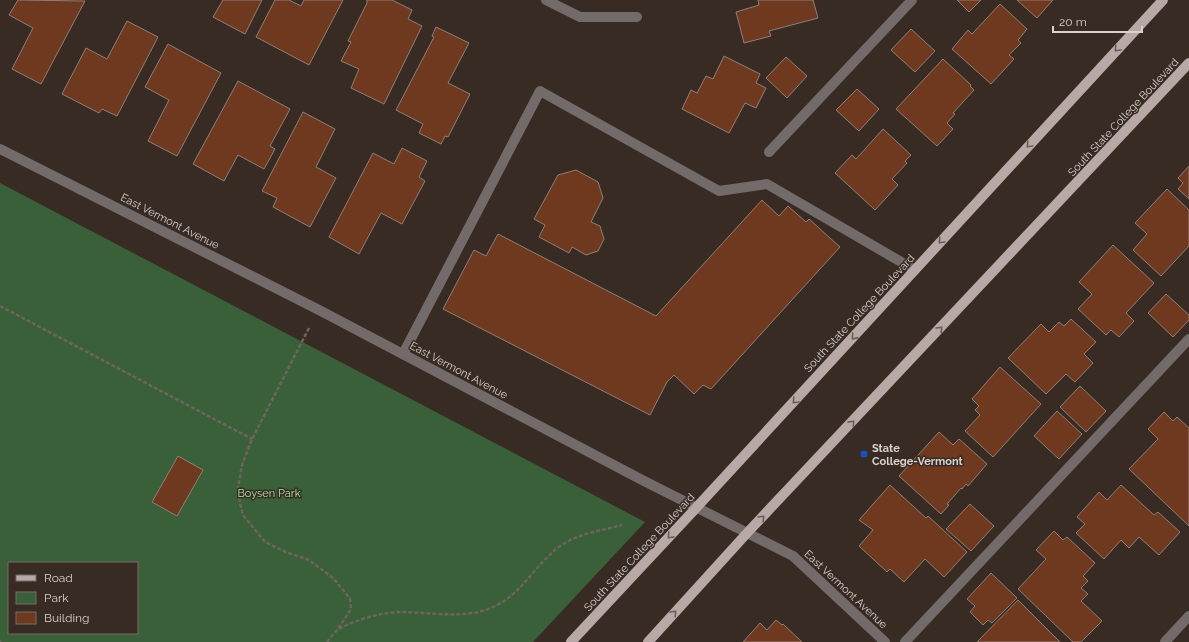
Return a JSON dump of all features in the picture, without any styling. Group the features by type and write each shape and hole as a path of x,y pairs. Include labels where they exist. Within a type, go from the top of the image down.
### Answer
{"main road":[{"name":"South State College Boulevard","path":"571,642 1163,0"},
{"name":"South State College Boulevard","path":"648,642 748,532 1189,63"}],"street":[{"path":"546,0 580,17 637,17"},
{"path":"770,152 912,0"},
{"path":"402,354 540,91 719,191 767,184 915,270"},
{"name":"East Vermont Avenue","path":"0,149 318,310 696,508 748,532 793,556 885,642"},
{"path":"905,642 1189,339"},
{"path":"1165,642 1189,616"}],"path":[{"path":"0,306 252,439"},
{"path":"318,310 252,439 242,466 238,488 243,514 265,542 286,552 309,560 333,578 350,599 351,609 338,629 327,642"},
{"path":"338,629 364,618 399,612 446,614 481,611 500,604 514,594 555,550 571,539 622,525"}],"green space":[{"name":"Boysen Park","path":"0,183 645,522 533,642 0,642"}],"building":[{"path":"18,0 85,1 41,84 12,69 33,28 9,15"},
{"path":"223,0 262,0 245,34 213,17"},
{"path":"275,0 289,0 301,6 304,0 343,0 309,65 256,37"},
{"path":"367,0 392,0 412,10 408,19 422,26 384,104 351,88 359,69 341,61 351,42 348,41 367,3"},
{"path":"758,0 813,0 818,18 769,31 771,36 744,43 736,12 759,5"},
{"path":"957,0 981,0 969,12"},
{"path":"1017,0 1053,0 1037,18"},
{"path":"1000,4 1027,29 1018,40 1021,43 1009,55 1014,59 991,84 952,49 968,30 972,34"},
{"path":"127,21 158,37 117,116 102,109 99,113 62,94 86,48 107,59"},
{"path":"436,27 469,43 448,83 470,94 448,137 445,136 441,144 419,133 423,124 396,110 434,37 432,36"},
{"path":"911,29 935,51 915,72 891,50"},
{"path":"168,44 221,73 177,156 148,141 169,100 145,87"},
{"path":"724,56 760,74 756,83 766,88 756,108 745,103 729,133 682,109 691,90 697,93 706,76 713,79"},
{"path":"786,57 807,76 787,98 766,78"},
{"path":"943,59 971,85 970,86 974,90 953,113 955,114 947,123 953,129 937,146 896,109"},
{"path":"238,81 290,109 270,146 275,149 264,169 238,155 224,181 193,164"},
{"path":"857,89 879,109 859,131 836,110"},
{"path":"303,112 335,129 316,167 336,178 310,227 273,207 277,198 262,191"},
{"path":"883,129 911,155 905,161 907,163 892,179 898,185 875,210 835,173 852,155 856,159"},
{"path":"402,148 427,161 419,177 425,181 402,224 381,213 359,254 329,237 373,153 394,164"},
{"path":"1189,166 1189,199 1178,189 1183,183 1178,178"},
{"path":"576,170 598,182 603,198 591,222 600,226 604,239 598,251 586,255 572,247 569,253 539,237 545,225 534,219 558,175"},
{"path":"1167,189 1189,210 1189,246 1161,276 1133,250 1147,234 1135,223"},
{"path":"762,200 779,216 788,206 806,222 809,219 840,247 711,389 703,385 694,394 674,375 667,382 650,415 443,309 474,250 486,256 498,234 656,316"},
{"path":"1113,245 1154,283 1126,313 1134,321 1119,337 1111,330 1106,335 1078,309 1092,294 1079,282"},
{"path":"1166,294 1189,315 1189,320 1173,337 1148,313"},
{"path":"1071,319 1096,342 1084,354 1093,363 1075,382 1066,374 1046,394 1008,358 1041,324 1049,332 1059,322 1064,326"},
{"path":"1000,367 1041,404 993,457 965,431 980,415 975,410 979,406 972,399"},
{"path":"1080,386 1106,411 1086,432 1060,407"},
{"path":"1057,411 1082,434 1059,459 1034,436"},
{"path":"1164,412 1173,421 1177,417 1189,428 1189,526 1129,469 1158,439 1148,429"},
{"path":"939,432 953,445 959,439 987,464 968,486 966,484 962,489 961,488 947,504 949,505 941,514 899,476"},
{"path":"178,456 203,470 177,516 152,502"},
{"path":"890,485 926,518 928,516 967,552 944,577 925,559 904,582 890,569 887,572 859,546 873,530 859,520"},
{"path":"1121,485 1154,515 1158,512 1180,532 1159,555 1139,537 1129,548 1121,540 1104,559 1076,533 1085,524 1077,517 1099,492 1107,500"},
{"path":"970,504 994,526 971,551 946,529"},
{"path":"1054,531 1063,540 1067,537 1095,563 1083,576 1088,581 1081,588 1088,594 1081,601 1102,621 1081,642 1073,642 1018,589 1046,559 1036,550"},
{"path":"991,573 1017,598 992,623 988,620 983,625 970,612 975,606 967,599"},
{"path":"1018,600 1060,642 977,642"},
{"path":"776,620 782,625 783,624 802,642 743,642 760,623 767,630"}],"place":[{"name":"State College-Vermont","path":"864,454"}]}
